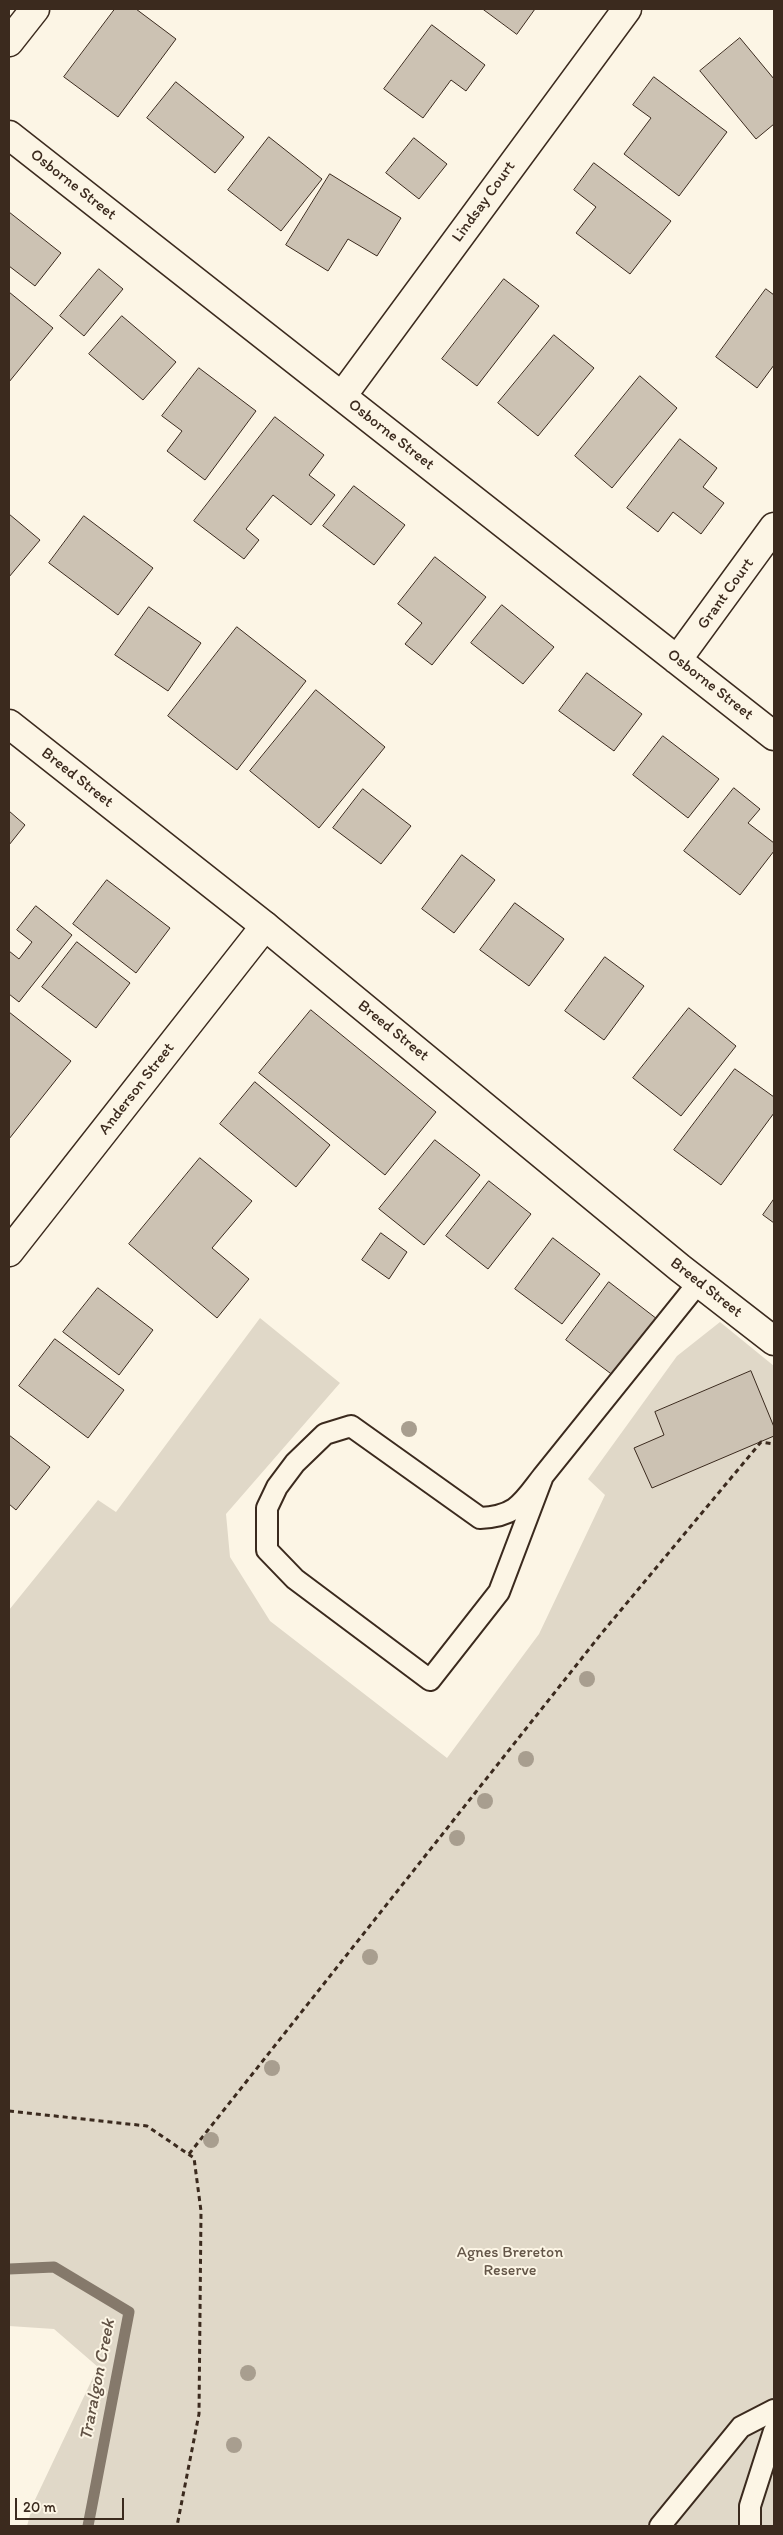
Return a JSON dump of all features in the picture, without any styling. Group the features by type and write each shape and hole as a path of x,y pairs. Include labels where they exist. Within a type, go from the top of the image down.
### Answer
{"street":[{"path":"9,42 35,9"},
{"name":"Lindsay Court","path":"342,396 627,9"},
{"name":"Osborne Street","path":"9,135 774,736"},
{"name":"Grant Court","path":"678,660 774,527"},
{"name":"Breed Street","path":"9,724 265,926 699,1282 774,1341"},
{"name":"Anderson Street","path":"9,1252 265,926"}],"lane":[{"path":"544,1476 499,1592 430,1680 295,1579 267,1550 267,1508 277,1487 294,1463 325,1434 351,1426 480,1518 500,1517 518,1508 699,1282"},
{"path":"660,2526 740,2427 774,2410"},
{"path":"750,2526 750,2506 774,2431"}],"path":[{"path":"189,2154 601,1634 761,1442 774,1444"},
{"path":"9,2111 147,2126 194,2158 201,2211 199,2414 177,2526"}],"green space":[{"name":"Agnes Brereton Reserve","path":"260,1318 340,1383 226,1514 230,1557 270,1621 447,1758 539,1634 605,1495 588,1479 677,1356 720,1322 774,1366 774,2526 27,2526 33,2504 98,2367 54,2329 9,2326 9,1610 98,1500 116,1512"}],"building":[{"path":"115,9 136,9 176,39 118,117 64,77"},
{"path":"483,9 535,9 517,34"},
{"path":"432,25 485,65 466,91 451,80 423,118 384,89"},
{"path":"740,38 774,79 774,124 756,139 700,71"},
{"path":"654,77 727,132 679,196 624,154 651,118 633,105"},
{"path":"176,82 244,137 215,173 147,118"},
{"path":"269,137 322,179 281,231 228,190"},
{"path":"414,138 447,164 419,199 386,173"},
{"path":"594,163 671,221 630,274 576,233 596,207 574,190"},
{"path":"330,174 401,218 377,256 348,239 328,271 286,245"},
{"path":"9,212 61,253 35,286 9,266"},
{"path":"99,269 123,289 84,336 60,316"},
{"path":"504,279 539,306 477,386 442,359"},
{"path":"766,289 774,295 774,365 757,388 716,357"},
{"path":"9,292 53,328 9,382"},
{"path":"122,316 176,362 143,400 89,354"},
{"path":"554,335 594,368 538,436 498,403"},
{"path":"199,368 256,411 205,480 167,451 182,431 162,416"},
{"path":"640,376 677,408 612,488 575,456"},
{"path":"275,417 324,455 309,475 335,495 311,525 273,495 246,529 259,540 244,559 194,521"},
{"path":"680,439 717,468 703,487 724,503 701,534 673,512 658,532 627,508"},
{"path":"354,486 405,525 374,565 323,526"},
{"path":"9,514 40,540 9,577"},
{"path":"84,516 153,568 118,615 49,563"},
{"path":"435,557 486,597 432,665 405,644 422,623 398,604"},
{"path":"502,605 554,647 523,684 471,643"},
{"path":"149,607 201,643 168,691 115,655"},
{"path":"237,627 306,681 237,770 168,716"},
{"path":"587,673 642,714 614,751 559,711"},
{"path":"316,690 385,747 319,828 250,771"},
{"path":"663,736 719,779 688,818 633,775"},
{"path":"734,788 760,809 748,823 774,843 774,851 740,895 684,851"},
{"path":"363,789 411,826 381,864 333,828"},
{"path":"9,811 25,825 9,845"},
{"path":"462,855 495,880 454,933 422,909"},
{"path":"107,880 170,928 136,973 73,924"},
{"path":"515,903 564,939 529,986 480,950"},
{"path":"36,906 72,935 19,1002 9,994 9,951 19,959 32,942 17,930"},
{"path":"77,942 130,983 96,1028 42,987"},
{"path":"605,957 644,986 604,1040 565,1011"},
{"path":"689,1008 736,1046 681,1116 633,1078"},
{"path":"311,1010 436,1112 385,1175 259,1073"},
{"path":"9,1012 71,1061 9,1139"},
{"path":"735,1069 774,1097 774,1113 721,1185 674,1150"},
{"path":"255,1082 330,1145 296,1187 220,1124"},
{"path":"435,1140 480,1175 424,1245 379,1209"},
{"path":"200,1158 252,1201 212,1248 249,1279 217,1318 129,1244"},
{"path":"489,1181 531,1214 488,1269 446,1236"},
{"path":"774,1199 774,1223 763,1215"},
{"path":"381,1233 407,1252 389,1279 362,1260"},
{"path":"553,1238 600,1274 562,1324 515,1289"},
{"path":"609,1282 657,1319 614,1376 566,1340"},
{"path":"98,1288 153,1330 119,1375 63,1332"},
{"path":"55,1339 124,1390 88,1438 19,1386"},
{"path":"751,1371 774,1427 774,1436 652,1488 634,1448 664,1435 655,1412"},
{"path":"9,1435 50,1467 16,1510 9,1504"}],"waterway":[{"name":"Traralgon Creek","path":"9,2269 54,2267 129,2312 88,2526"}]}
